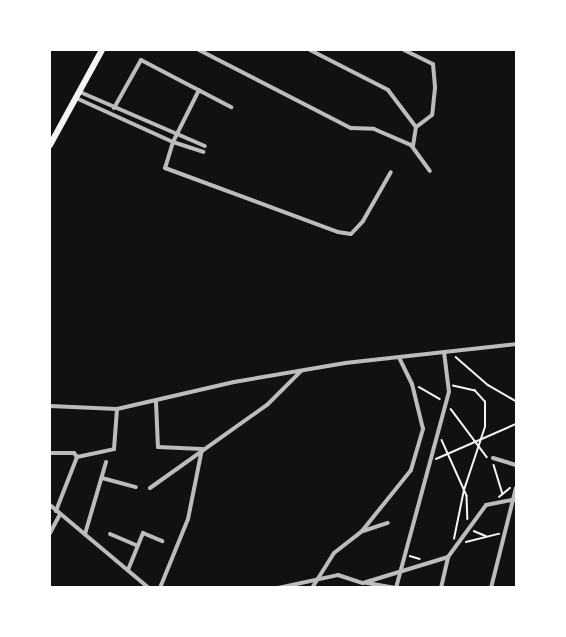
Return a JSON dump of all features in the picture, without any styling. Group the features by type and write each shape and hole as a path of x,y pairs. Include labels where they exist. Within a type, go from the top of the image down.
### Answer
{"main road":[{"path":"50,145 102,50"}],"street":[{"path":"199,50 351,128 374,129 413,148 430,171"},
{"path":"310,50 388,90 416,127"},
{"path":"404,50 433,64 432,115 416,127 413,148"},
{"path":"114,108 141,60 231,106"},
{"path":"199,90 173,142 165,168 264,207 351,234 363,221 392,172"},
{"path":"77,95 205,146"},
{"path":"77,95 173,142 203,152"},
{"path":"50,406 117,409 301,371 516,344"},
{"path":"278,588 338,575 363,583 396,587 446,404 448,385 444,352"},
{"path":"312,588 313,581 334,553 362,531 411,470 423,429 412,384 399,357"},
{"path":"150,488 267,405 301,371"},
{"path":"156,402 158,447 202,449"},
{"path":"76,457 114,449 117,409"},
{"path":"160,588 188,519 202,449"},
{"path":"50,453 74,453 76,457"},
{"path":"50,533 76,457"},
{"path":"493,458 516,465"},
{"path":"85,534 106,462"},
{"path":"102,478 136,487"},
{"path":"491,588 516,488"},
{"path":"441,588 448,557 486,505 503,497 515,499"},
{"path":"50,505 149,588"},
{"path":"362,531 388,523"},
{"path":"128,570 143,533 162,541"},
{"path":"110,534 138,546"},
{"path":"363,583 448,557"},
{"path":"354,588 355,581"}],"path":[{"path":"454,351 457,359 488,386 516,401"},
{"path":"412,384 446,404 497,470 503,497"},
{"path":"448,385 475,392 485,402 481,440 464,490 453,541 456,545 505,532"},
{"path":"431,461 516,424"},
{"path":"439,433 464,490 471,530 487,537"},
{"path":"486,505 503,497 516,482"}]}
